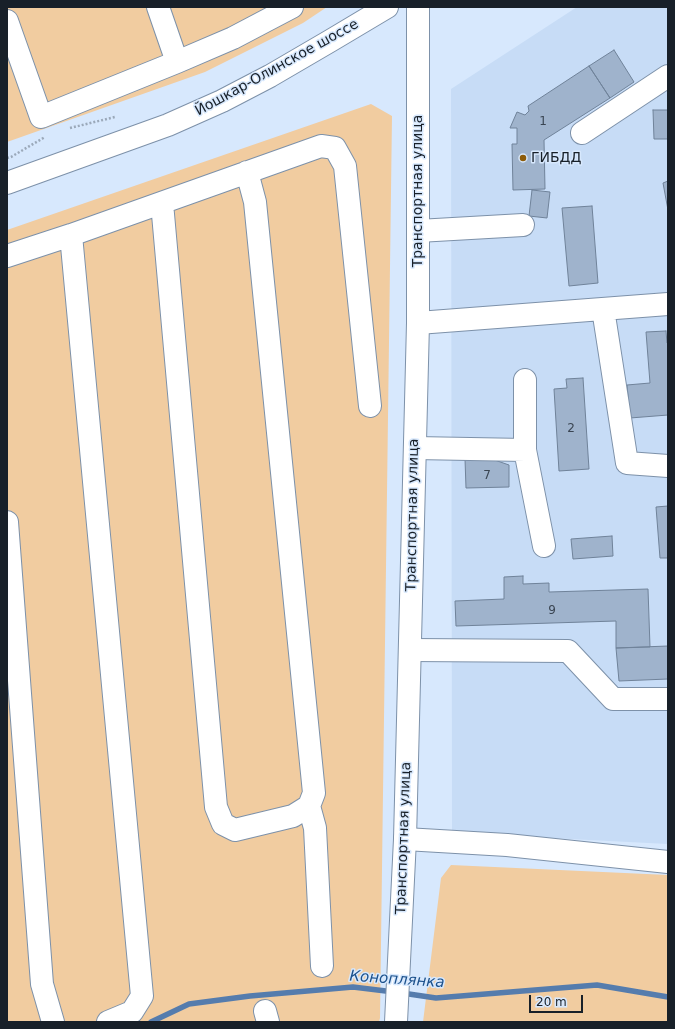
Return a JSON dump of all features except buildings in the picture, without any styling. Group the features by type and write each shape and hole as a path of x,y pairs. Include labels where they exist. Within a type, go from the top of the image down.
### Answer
{"main road":[{"path":"158,7 177,62"},
{"path":"7,21 41,117 233,38 292,7"},
{"name":"Йошкар-Олинское шоссе","path":"7,183 168,126 222,101 317,49 387,7"},
{"name":"Транспортная улица","path":"396,1022 405,839 418,323 418,7"},
{"path":"582,133 668,76"},
{"path":"7,256 71,235 321,146 335,148 345,166 370,406"},
{"path":"162,203 216,807 223,824 235,830 293,816 309,806 314,794 255,202 247,172"},
{"path":"418,231 523,224"},
{"path":"71,235 142,996 132,1012 108,1022"},
{"path":"418,323 668,304"},
{"path":"603,309 628,463 668,466"},
{"path":"524,380 525,450 544,546"},
{"path":"414,448 525,450"},
{"path":"7,522 42,984 53,1022"},
{"path":"410,650 568,652 612,699 668,699"},
{"path":"309,806 315,828 322,966"},
{"path":"405,839 507,845 668,862"}],"path":[{"path":"70,128 115,117"},
{"path":"7,158 12,157 49,135"}],"shaded area":[{"path":"7,7 327,7 303,23 205,72 7,142"},
{"path":"577,7 668,7 668,844 452,833 451,89"},
{"path":"371,104 392,116 379,1022 7,1022 7,230"},
{"path":"451,865 668,875 668,1022 423,1022 441,878"}],"waterway":[{"name":"Коноплянка","path":"402,993 436,998 597,985 668,997"},
{"name":"Коноплянка","path":"151,1022 189,1004 250,996 353,987 394,992"}],"place":[{"name":"ГИБДД","path":"523,158"}]}
